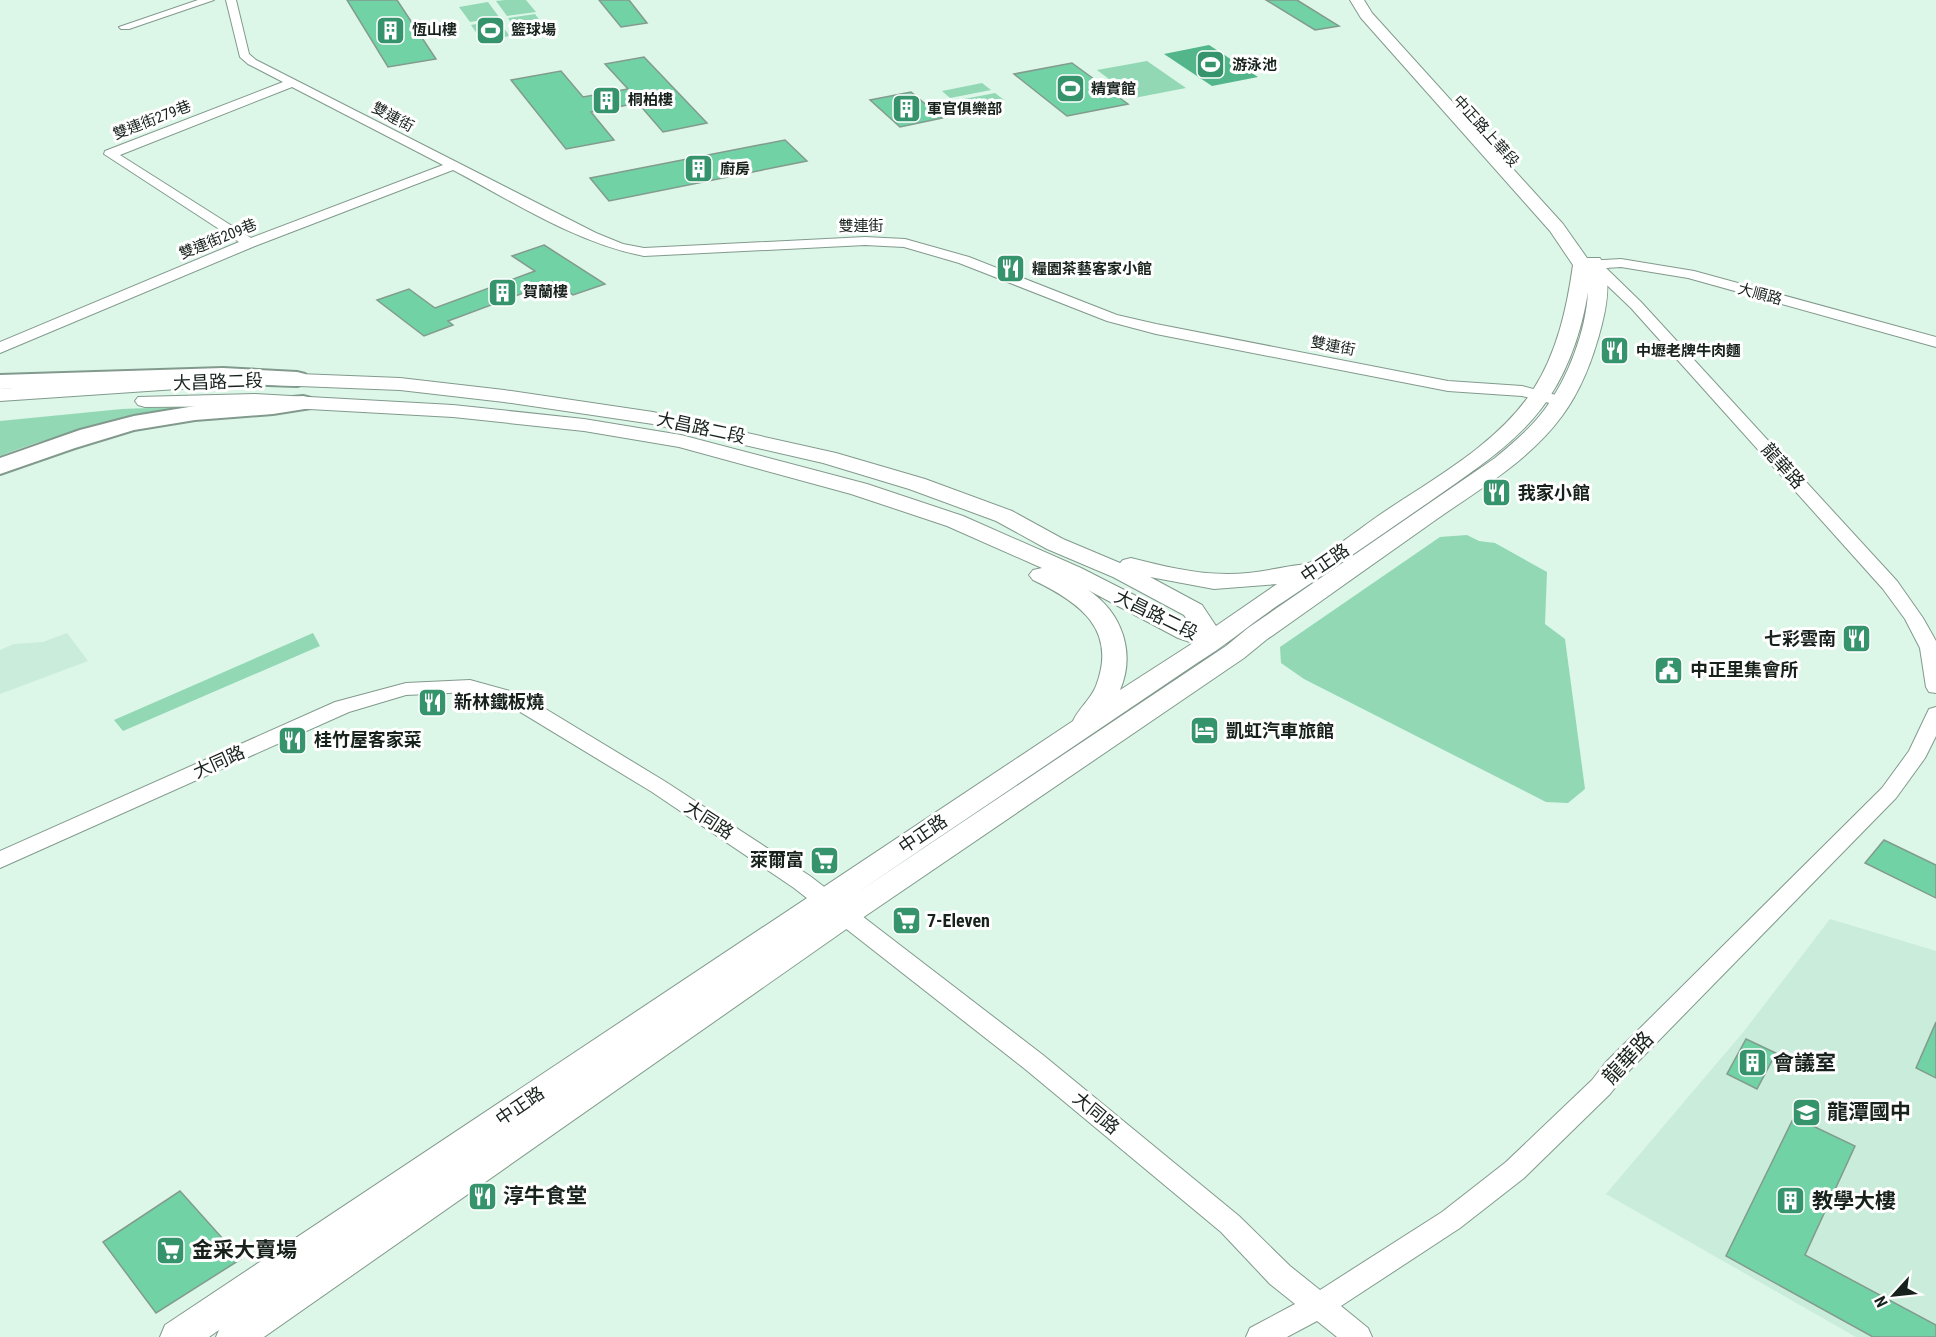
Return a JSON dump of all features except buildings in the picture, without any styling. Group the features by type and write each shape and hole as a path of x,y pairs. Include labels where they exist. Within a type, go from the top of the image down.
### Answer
{"highway":[{"path":"0,382 200,375 260,375 297,379"},
{"path":"0,467 84,436 147,421 180,415 275,408 303,403"}],"main road":[{"name":"中正路上華段","path":"1357,0 1366,15 1588,265"},
{"name":"中正路上華段","path":"1371,0 1380,14 1572,227 1588,265"},
{"name":"中正路","path":"178,1337 835,908 1235,652 1257,633 1503,463 1532,438 1551,397 1591,332 1597,306 1588,265"},
{"name":"大昌路二段","path":"0,395 133,385 297,379 400,384 504,396 653,418 828,458 917,484 1004,516 1055,544 1121,572 1193,610 1214,642"},
{"name":"中正路","path":"234,1337 835,908 1056,746 1214,642 1239,619 1334,557 1480,456 1551,397"},
{"name":"大昌路二段","path":"0,410 122,401 255,400 453,411 595,427 681,441 859,489 955,521 1073,573 1187,632 1214,642"},
{"path":"859,489 1050,580 1087,602 1102,616 1116,650 1111,679 1097,710 1056,746"},
{"path":"1004,516 1057,535 1120,562 1190,581 1238,583 1293,574 1334,557"}],"street":[{"path":"125,27 209,0"},
{"name":"雙連街","path":"231,0 244,55 252,62 452,166 591,236 619,247 644,252 865,241 905,243 964,260 1112,318 1156,329 1448,386 1551,397"},
{"name":"雙連街279巷","path":"250,243 110,154 292,82"},
{"name":"雙連街209巷","path":"0,348 250,243 452,166"},
{"name":"大順路","path":"1588,265 1621,263 1689,274 1936,342"},
{"name":"龍華路","path":"1588,265 1636,304 1890,585 1914,618 1930,648 1936,687"},
{"name":"大同路","path":"0,860 342,707 406,689 470,686 514,699 659,787 802,882 1034,1062 1230,1224 1280,1275 1358,1337"},
{"name":"龍華路","path":"1260,1337 1318,1306 1469,1206 1515,1170 1602,1087 1615,1070 1889,793 1918,753 1936,714"}],"shaded area":[{"path":"526,0 536,12 507,16 496,1"},
{"path":"488,2 499,17 470,22 459,7"},
{"name":"籃球場","path":"535,14 547,30 520,35 508,18"},
{"name":"籃球場","path":"497,20 510,36 482,41 471,25"},
{"name":"游泳池","path":"1209,45 1258,77 1212,86 1164,54"},
{"path":"1147,61 1186,88 1134,98 1097,70"},
{"path":"982,83 991,90 950,98 942,91"},
{"path":"995,93 1004,100 963,108 954,101"},
{"path":"201,406 74,432 0,456 0,421 122,409"},
{"path":"1467,535 1479,541 1495,543 1547,572 1545,624 1565,639 1585,789 1568,803 1546,802 1304,679 1281,663 1280,647 1440,537"},
{"path":"67,633 88,661 0,694 0,650 14,644 43,642"},
{"path":"313,633 320,646 123,731 114,720"},
{"name":"龍潭國中","path":"1830,919 1936,951 1936,1337 1856,1337 1606,1194 1745,1030"}],"place":[{"name":"恆山樓","path":"391,30"},
{"name":"籃球場","path":"490,30"},
{"name":"游泳池","path":"1211,65"},
{"name":"精實館","path":"1070,89"},
{"name":"桐柏樓","path":"607,100"},
{"name":"軍官俱樂部","path":"906,109"},
{"name":"廚房","path":"699,169"},
{"name":"糧園茶藝客家小館","path":"1011,269"},
{"name":"賀蘭樓","path":"502,292"},
{"name":"中壢老牌牛肉麵","path":"1615,351"},
{"name":"我家小館","path":"1497,493"},
{"name":"七彩雲南","path":"1857,639"},
{"name":"中正里集會所","path":"1669,670"},
{"name":"新林鐵板燒","path":"433,702"},
{"name":"凱虹汽車旅館","path":"1205,731"},
{"name":"桂竹屋客家菜","path":"293,740"},
{"name":"萊爾富","path":"825,860"},
{"name":"7-Eleven","path":"906,921"},
{"name":"會議室","path":"1752,1063"},
{"name":"龍潭國中","path":"1806,1112"},
{"name":"淳牛食堂","path":"482,1196"},
{"name":"教學大樓","path":"1791,1201"},
{"name":"金采大賣場","path":"171,1250"}]}
